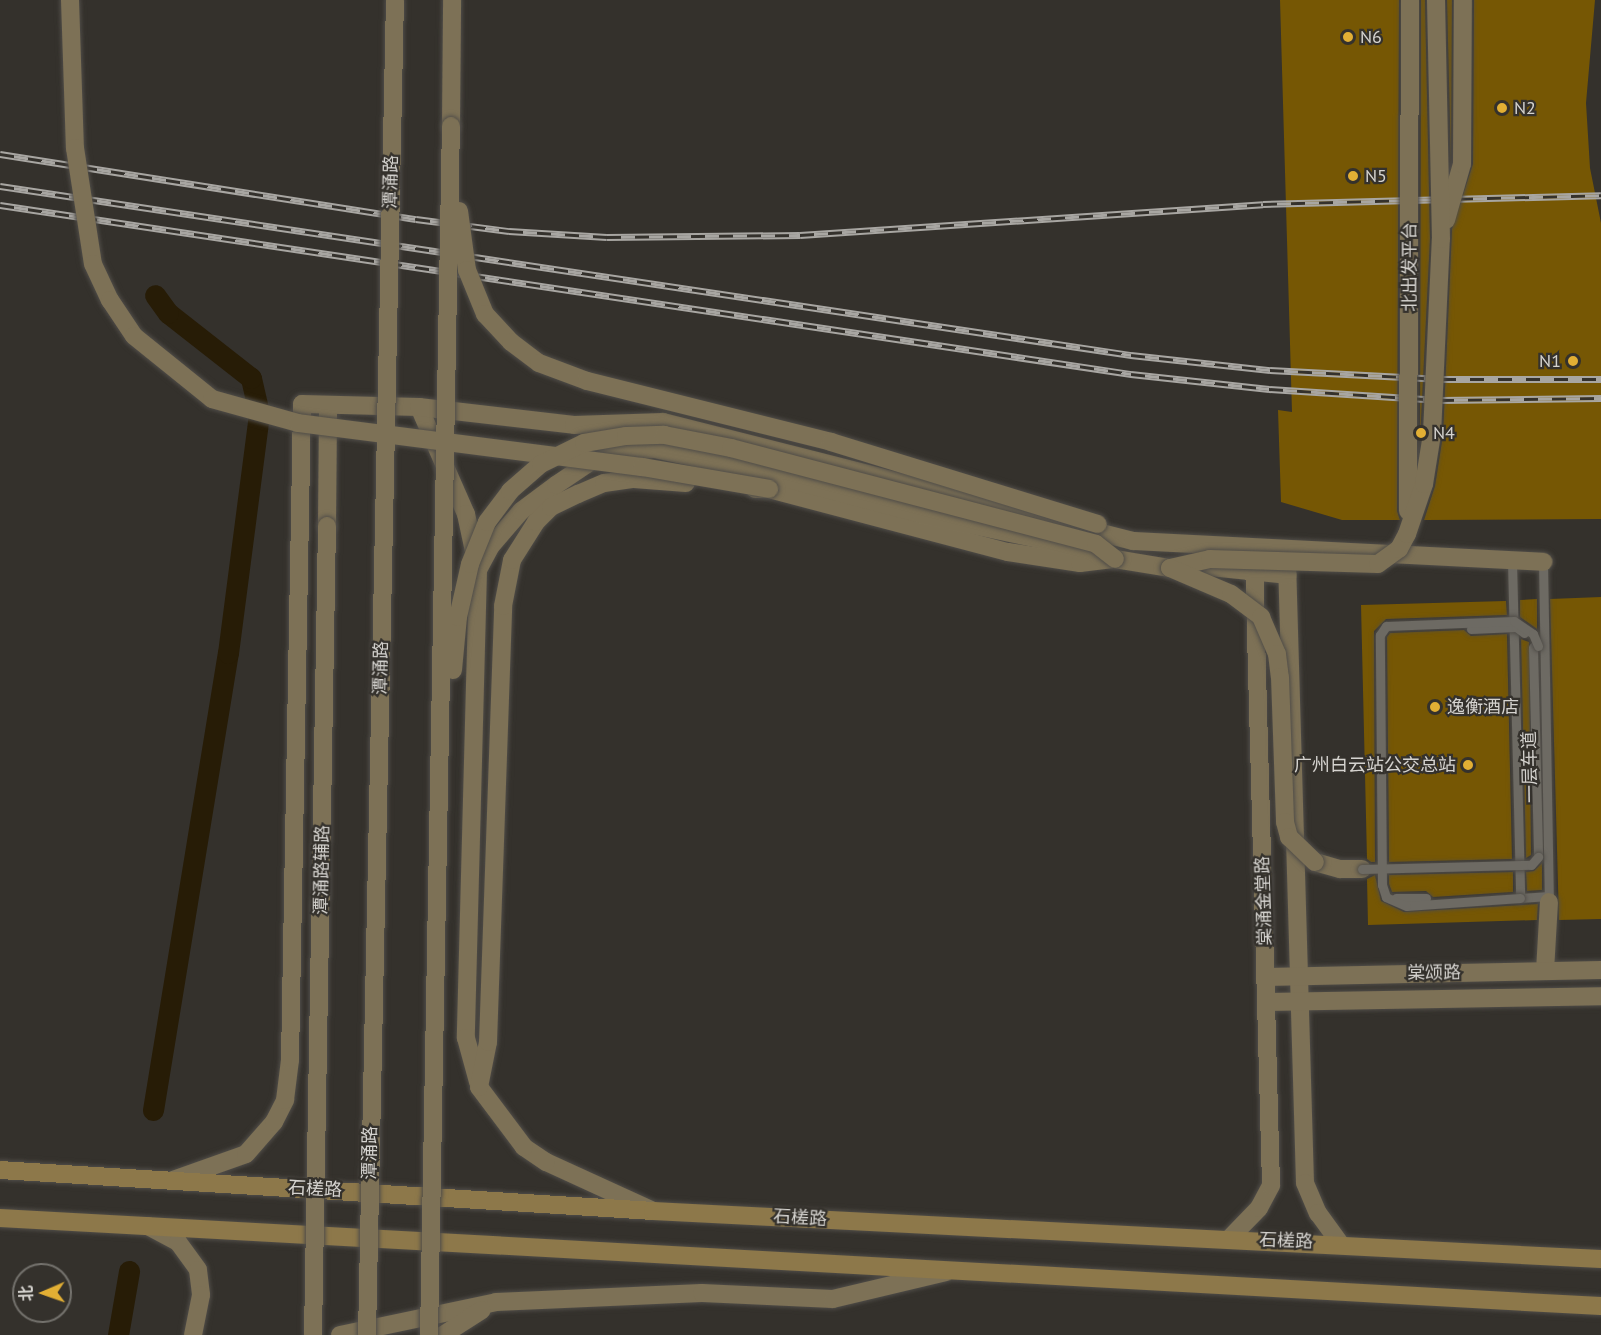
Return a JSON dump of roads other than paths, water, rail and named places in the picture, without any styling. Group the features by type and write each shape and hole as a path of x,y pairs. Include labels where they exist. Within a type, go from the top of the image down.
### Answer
{"main road":[{"name":"石槎路","path":"0,1170 653,1211 1601,1259"},
{"path":"0,1218 1601,1306"}],"street":[{"path":"70,0 75,148 93,264 110,300 134,336 212,399 298,423 642,467 769,489 1008,552 1080,563 1115,559 1170,568 1231,594 1261,617 1277,654 1282,798 1289,837 1315,862 1340,869 1362,869"},
{"name":"潭涌路","path":"366,1335 395,0"},
{"path":"429,1335 442,776 452,0"},
{"name":"北出发平台","path":"1407,534 1410,0"},
{"name":"北出发平台","path":"1170,568 1210,559 1378,564 1399,549 1407,534 1424,484 1432,434 1441,239 1436,0"},
{"name":"北出发平台","path":"1441,239 1462,164 1463,0"},
{"path":"451,126 462,240 472,289 485,314 511,342 539,363 598,384 831,442 1098,524 1186,544"},
{"path":"172,1180 246,1154 274,1122 285,1100 290,1060 302,404 419,407 574,425 663,422 1097,535 1254,549 1543,562"},
{"name":"潭涌路辅路","path":"313,1335 328,405"},
{"path":"419,407 466,514 478,570 466,1038 479,1087 524,1148 546,1162 653,1211"},
{"path":"442,776 458,617 470,564 487,522 510,491 541,464 584,443 664,435 731,448 1096,544 1115,559"},
{"path":"478,570 491,546 521,511 556,485 603,454 654,449 1072,548 1205,568 1287,575"},
{"path":"479,1087 488,1042 503,606 512,560 529,531 551,507 603,483 634,479 717,488 769,489"},
{"name":"棠涌金堂路","path":"1229,1239 1259,1208 1271,1185 1254,549"},
{"name":"棠涌金堂路","path":"1287,550 1305,1184 1318,1213 1340,1244"},
{"path":"1545,971 1547,895"},
{"name":"棠颂路","path":"1266,976 1601,970"},
{"name":"棠颂路","path":"1267,1002 1601,996"},
{"path":"148,1226 178,1242 198,1270 201,1294 193,1335"},
{"path":"340,1335 496,1302 702,1293 833,1299 954,1270"},
{"path":"443,1335 496,1302"}],"lane":[{"name":"一层车道","path":"1512,561 1520,898"},
{"name":"一层车道","path":"1543,562 1547,895"},
{"path":"1514,621 1533,634 1536,646 1547,895 1406,906 1386,897 1382,885 1380,635 1386,626 1514,621"},
{"path":"1362,869 1531,865 1538,857 1536,646 1516,627 1388,631 1384,635 1385,882 1392,897 1399,900 1547,895"}],"waterway":[{"path":"153,1110 228,653 259,413 251,378 168,313 155,295"},
{"path":"118,1335 129,1271"}],"railway":[{"path":"0,154 416,219 509,231 607,237 800,235 1263,204 1601,195"},
{"path":"0,186 1131,355 1270,370 1442,379 1601,379"},
{"path":"0,205 1131,374 1269,389 1440,400 1601,398"}],"place":[{"name":"N6","path":"1348,37"},
{"name":"N2","path":"1502,108"},
{"name":"N5","path":"1353,176"},
{"name":"N1","path":"1573,361"},
{"name":"N4","path":"1421,433"},
{"name":"逸衡酒店","path":"1435,707"},
{"name":"广州白云站公交总站","path":"1468,765"}]}
